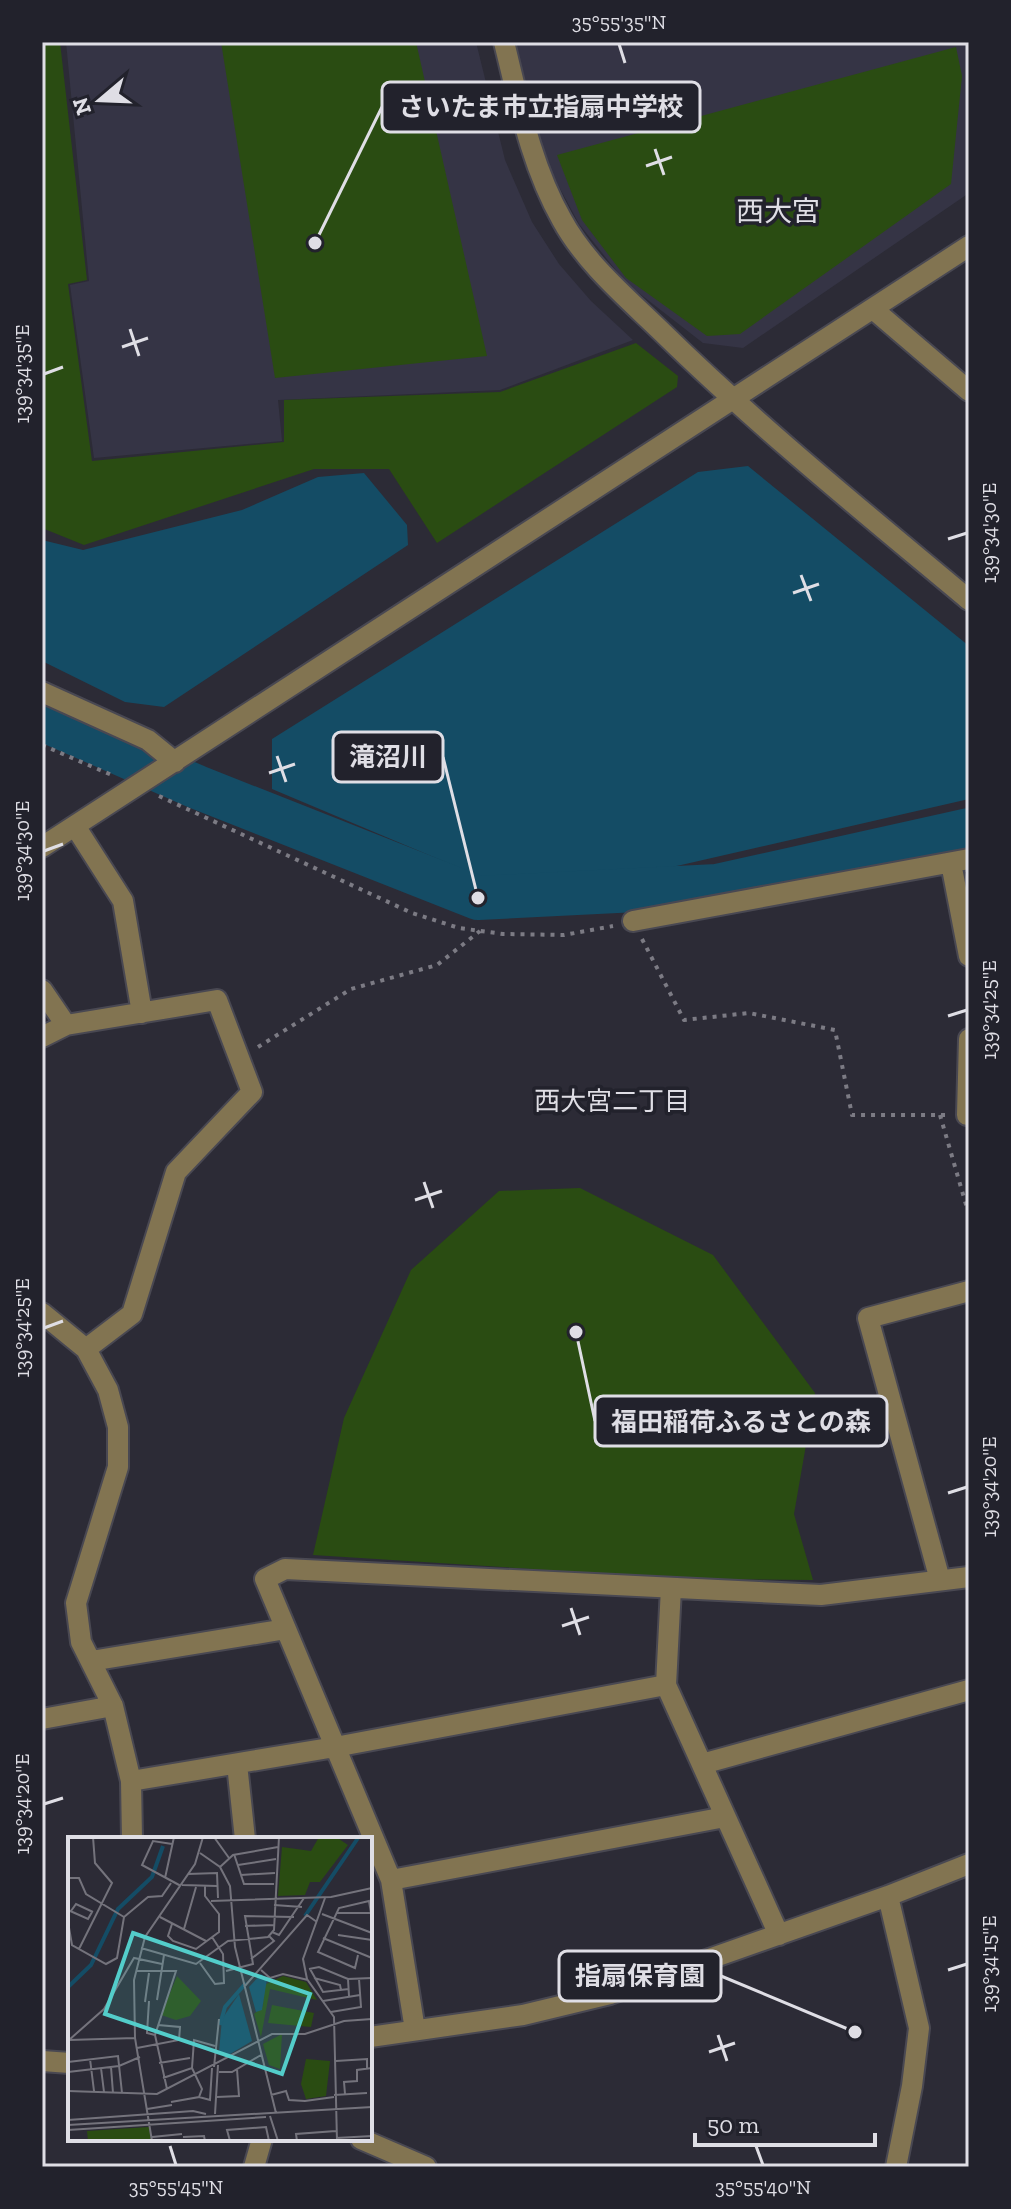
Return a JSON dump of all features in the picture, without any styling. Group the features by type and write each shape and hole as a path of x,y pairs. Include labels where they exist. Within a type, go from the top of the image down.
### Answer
{"street":[{"path":"504,42 523,122 543,182 563,223 598,269 733,401 969,600"},
{"path":"42,847 969,246"},
{"path":"873,309 969,391"},
{"path":"42,692 148,740 172,764"},
{"path":"75,826 123,901 142,1013"},
{"path":"633,921 960,861 969,956"},
{"path":"42,990 66,1025"},
{"path":"42,1037 66,1025 217,1000 252,1092 176,1172 132,1314 86,1349"},
{"path":"968,1115 969,1039"},
{"path":"940,1580 868,1318 969,1291"},
{"path":"42,1313 86,1349 108,1390 118,1427 118,1467 76,1603 81,1642 113,1706 131,1781 132,1837"},
{"path":"415,2030 391,1880 265,1579 285,1569 821,1595 969,1577"},
{"path":"671,1588 666,1685 779,1935"},
{"path":"91,1661 286,1629"},
{"path":"131,1781 335,1747 666,1685"},
{"path":"702,1764 969,1690"},
{"path":"42,1719 113,1706"},
{"path":"237,1764 245,1837"},
{"path":"391,1880 725,1817"},
{"path":"372,2037 573,2005 779,1935 969,1864"},
{"path":"888,1896 919,2028 912,2086 896,2167"},
{"path":"42,2061 68,2063"},
{"path":"254,2167 261,2141"},
{"path":"366,2141 426,2167"}],"path":[{"path":"42,745 142,782 412,913 459,928 503,934 564,935 633,921 684,1020 749,1013 835,1030 852,1115 968,1115"},
{"path":"239,1059 351,989 437,965 480,931"},
{"path":"940,1115 969,1215"}],"shaded area":[{"path":"66,42 476,42 505,160 532,222 559,264 591,301 633,340 500,390 278,400 282,441 94,458 70,285 89,281"},
{"path":"515,42 969,42 969,193 743,348 703,343 626,283 579,224 542,155"}],"green space":[{"path":"42,42 60,42 87,280 68,284 92,461 284,442 284,400 500,392 636,343 678,376 677,387 437,543 389,469 314,469 84,545 42,528"},
{"path":"221,42 416,42 487,356 275,378"},
{"path":"956,47 962,76 951,184 740,334 707,336 626,278 582,220 557,155"},
{"path":"580,1188 713,1255 815,1393 794,1514 813,1580 688,1579 313,1555 344,1418 411,1270 499,1191"}],"water":[{"path":"748,466 969,646 969,799 620,879 481,877 272,789 272,739 698,472"},
{"path":"364,473 407,525 408,545 164,707 125,702 42,661 42,540 83,550 242,510 318,477"}],"waterway":[{"path":"42,719 197,787 478,898 717,886 969,830"}],"place":[{"name":"さいたま市立指扇中学校","path":"315,243"},
{"name":"滝沼川","path":"478,898"},
{"name":"福田稲荷ふるさとの森","path":"576,1332"},
{"name":"指扇保育園","path":"855,2032"}],"district":[{"name":"西大宮","path":"778,211"},
{"name":"西大宮二丁目","path":"612,1101"}]}
